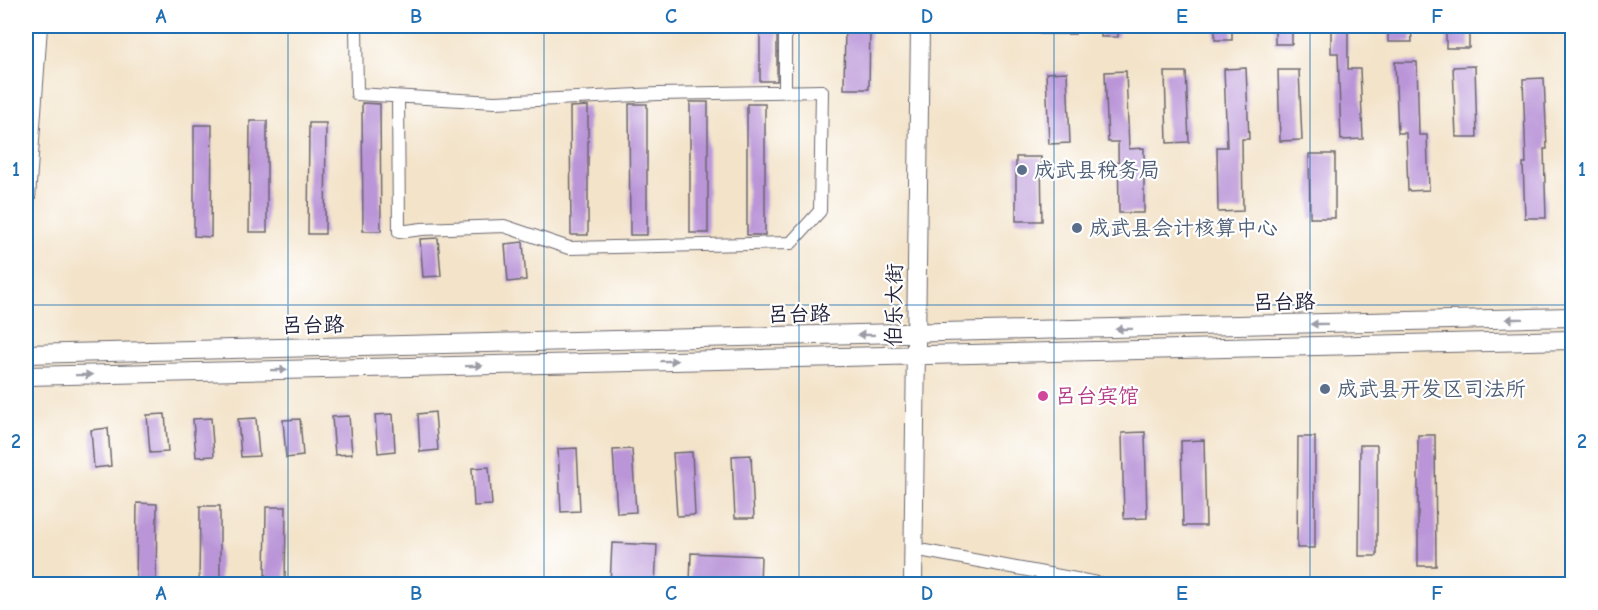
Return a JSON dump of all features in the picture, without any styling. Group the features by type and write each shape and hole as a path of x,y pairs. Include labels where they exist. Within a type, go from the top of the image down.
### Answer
{"main road":[{"path":"26,198 38,26"},
{"name":"伯乐大街","path":"913,585 920,26"},
{"name":"吕台路","path":"26,354 1572,317"},
{"name":"吕台路","path":"26,376 1572,340"}],"street":[{"path":"356,26 357,94 495,102 658,94 822,91 820,211 791,243 569,248 504,226 399,232 398,97"},
{"path":"785,26 785,92"},
{"path":"914,549 1103,585"}],"building":[{"path":"760,26 777,26 777,81 760,81"},
{"path":"845,26 870,26 869,89 844,89"},
{"path":"1040,26 1075,26 1075,34 1040,34"},
{"path":"1101,26 1118,26 1118,37 1101,37"},
{"path":"1215,26 1232,26 1232,40 1215,40"},
{"path":"1275,26 1292,26 1292,44 1275,44"},
{"path":"1331,26 1348,26 1348,69 1360,69 1363,139 1341,140 1338,53 1331,53"},
{"path":"1388,26 1411,26 1412,42 1388,42"},
{"path":"1446,26 1469,26 1469,48 1446,48"},
{"path":"1395,62 1417,62 1419,135 1427,135 1429,190 1408,191 1406,133 1398,133"},
{"path":"1475,66 1477,137 1456,137 1453,67"},
{"path":"1246,68 1249,139 1242,139 1243,211 1218,212 1217,147 1227,147 1224,69"},
{"path":"1278,70 1299,70 1302,140 1280,141"},
{"path":"1126,71 1129,149 1144,148 1144,213 1119,213 1118,142 1108,142 1105,72"},
{"path":"1067,72 1070,143 1049,144 1046,73"},
{"path":"1165,72 1186,72 1189,142 1167,143"},
{"path":"1544,78 1547,149 1544,149 1546,218 1525,218 1523,79"},
{"path":"690,102 708,102 708,233 690,233"},
{"path":"362,103 380,104 381,231 363,231"},
{"path":"629,104 647,104 647,235 630,235"},
{"path":"747,104 765,104 765,235 747,235"},
{"path":"588,106 588,235 571,235 570,107"},
{"path":"250,121 267,121 267,232 249,232"},
{"path":"309,123 326,123 325,234 308,234"},
{"path":"194,125 212,125 211,237 194,236"},
{"path":"1309,154 1335,154 1335,218 1310,218"},
{"path":"1016,157 1041,157 1042,221 1016,221"},
{"path":"438,238 441,276 423,277 420,239"},
{"path":"523,242 526,280 508,282 505,244"},
{"path":"435,412 438,450 420,452 418,414"},
{"path":"165,414 168,452 150,453 147,415"},
{"path":"393,414 395,451 378,453 375,415"},
{"path":"349,416 352,454 335,455 332,417"},
{"path":"211,418 214,456 196,457 193,419"},
{"path":"256,418 259,456 241,457 238,419"},
{"path":"300,419 303,456 286,458 283,420"},
{"path":"108,428 111,466 94,468 91,430"},
{"path":"1145,432 1147,518 1124,519 1122,433"},
{"path":"1418,435 1435,435 1436,566 1418,566"},
{"path":"1298,437 1315,437 1315,548 1297,548"},
{"path":"1204,440 1206,526 1183,526 1181,441"},
{"path":"1360,445 1377,445 1377,556 1359,556"},
{"path":"577,448 580,511 561,512 558,449"},
{"path":"632,449 636,512 617,513 613,450"},
{"path":"692,452 695,515 677,516 673,453"},
{"path":"751,455 754,518 735,518 732,456"},
{"path":"489,467 492,505 474,506 472,468"},
{"path":"137,503 157,504 156,585 136,585"},
{"path":"200,506 220,506 220,585 199,585"},
{"path":"266,507 286,507 285,585 265,585"},
{"path":"612,543 657,545 655,585 610,585"},
{"path":"691,553 761,556 760,585 690,585"}],"place":[{"name":"成武县税务局","path":"1022,170"},
{"name":"成武县会计核算中心","path":"1077,228"},
{"name":"成武县开发区司法所","path":"1325,389"},
{"name":"吕台宾馆","path":"1043,396"}]}
